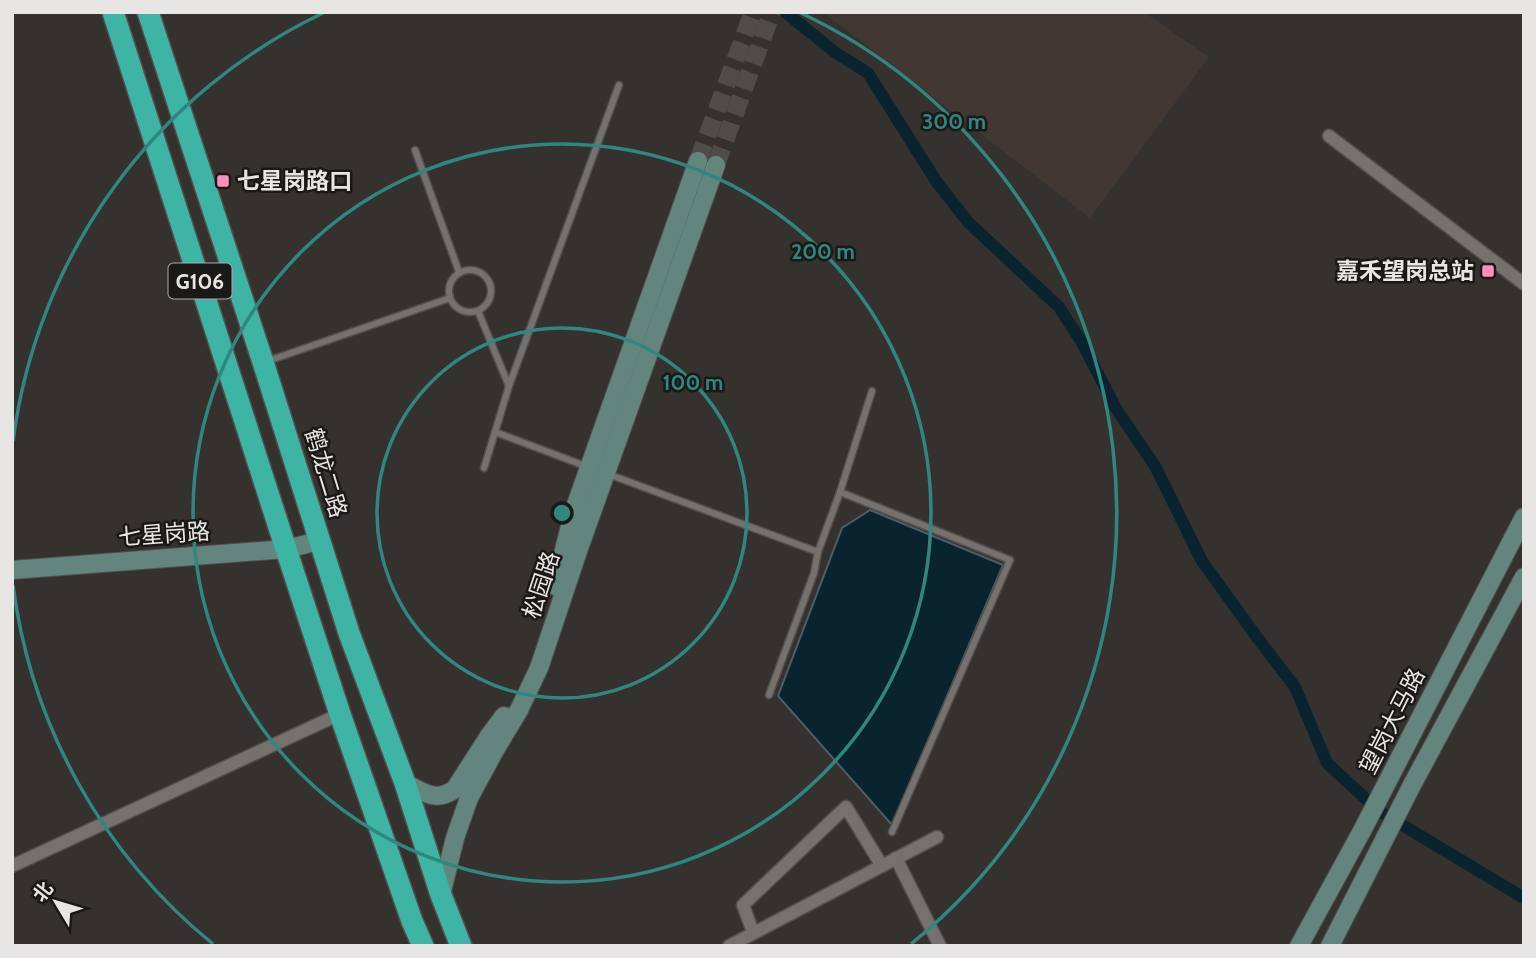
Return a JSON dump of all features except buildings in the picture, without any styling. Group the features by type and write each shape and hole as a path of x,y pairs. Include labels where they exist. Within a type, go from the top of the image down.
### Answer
{"highway":[{"name":"G106","path":"113,12 340,714 423,946"},
{"name":"鹤龙二路","path":"148,12 349,633 405,783 441,895 461,946"}],"street":[{"path":"1329,136 1524,284"},
{"name":"松园路","path":"405,783 437,797 455,789 513,702 541,637 588,467 698,161"},
{"name":"松园路","path":"441,895 460,823 479,778 519,710 538,668 716,165"},
{"name":"望岗大马路","path":"1299,946 1363,830 1524,517"},
{"name":"七星岗路","path":"12,570 286,549 319,541"},
{"name":"望岗大马路","path":"1330,946 1412,785 1524,577"},
{"path":"12,866 340,714"},
{"path":"753,932 743,905 846,807 881,866"},
{"path":"729,946 937,837"},
{"path":"896,858 940,946"}],"lane":[{"path":"484,468 509,386 619,85"},
{"path":"415,150 459,272"},
{"path":"459,272 480,272 490,282 491,296 478,311 464,312 453,304 450,298 450,284 459,272"},
{"path":"263,362 450,298"},
{"path":"478,311 509,386"},
{"path":"769,695 814,573 818,552 872,391"},
{"path":"495,432 588,467"},
{"path":"606,474 818,552"},
{"path":"840,492 1010,560 892,832"}],"shaded area":[{"path":"823,12 1144,12 1209,57 1090,218"}],"water":[{"path":"870,510 1003,565 892,825 778,696 842,528"}],"waterway":[{"path":"785,12 836,53 868,73 936,181 968,222 1059,307 1081,341 1117,410 1155,466 1202,561 1295,687 1327,763 1379,811 1524,898"}],"tunnel":[{"path":"698,161 753,12"},
{"path":"716,165 772,12"}],"place":[{"name":"七星岗路口","path":"223,181"},
{"name":"嘉禾望岗总站","path":"1488,271"}]}
